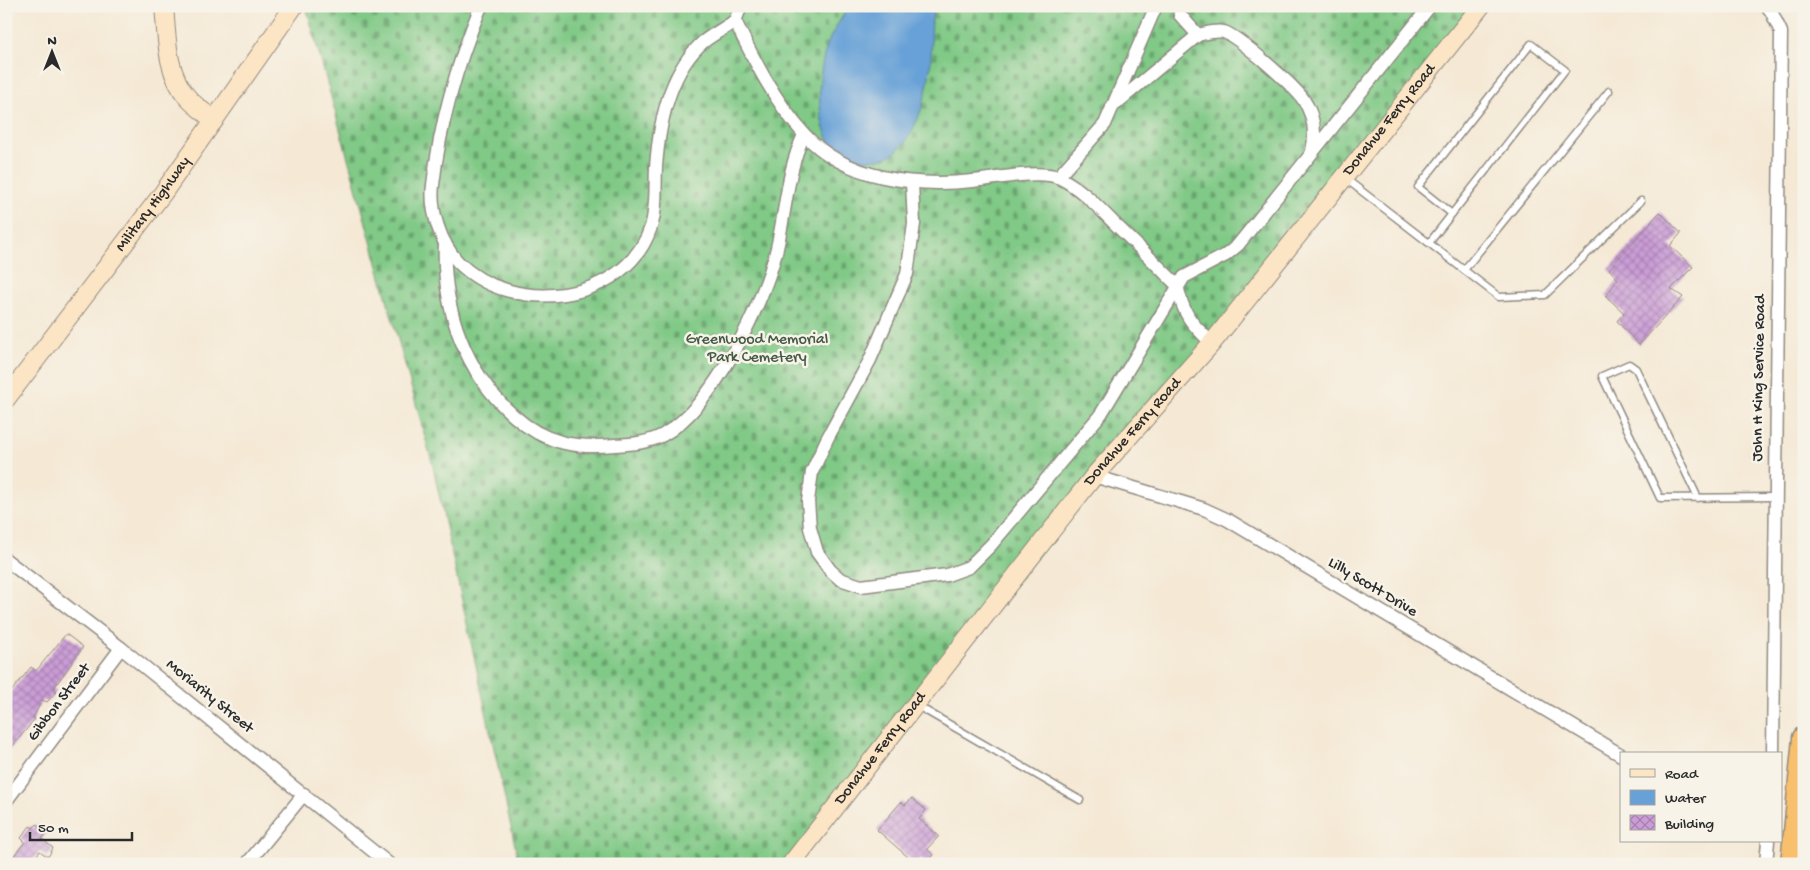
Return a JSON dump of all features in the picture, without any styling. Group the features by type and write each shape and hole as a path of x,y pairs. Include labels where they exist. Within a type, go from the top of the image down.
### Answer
{"highway":[{"path":"1792,864 1804,738"}],"street":[{"path":"164,6 171,67 178,83 188,98 214,121"},
{"name":"Military Highway","path":"6,399 163,193 294,6"},
{"path":"481,6 460,60 438,140 432,192 433,210 445,243 456,260 470,273 487,284 525,295 568,293 589,288 610,278 630,263 651,227 655,208 659,134 672,90 686,62 703,42 735,21 741,6"},
{"path":"1058,177 1096,138 1106,124 1156,6"},
{"path":"1178,6 1180,15 1198,35"},
{"path":"912,182 914,224 907,274 870,360 827,439 812,472 808,501 810,528 817,552 830,570 840,579 861,586 889,584 947,575 969,567 991,545 1101,414 1119,388 1178,285 1193,270 1226,255 1238,245 1430,6"},
{"name":"Donahue Ferry Road","path":"797,862 915,705 1094,476 1212,343 1481,6"},
{"name":"John H King Service Road","path":"1767,6 1772,11 1781,32 1772,752"},
{"path":"735,21 755,61 804,135 825,151 848,165 871,173 912,182 962,182 1028,175 1058,177 1082,192 1178,285 1182,306 1192,325 1212,343"},
{"path":"1112,107 1198,35 1211,31 1231,35 1304,100 1313,122 1315,136 1311,154"},
{"path":"445,243 446,274 454,325 478,374 505,408 533,433 552,440 606,446 647,441 663,435 683,419 708,390 733,354 767,280 777,249 794,155 804,135"},
{"name":"Lilly Scott Drive","path":"1094,476 1204,509 1228,520 1620,753"},
{"name":"Moriarity Street","path":"6,560 122,648 389,864"},
{"name":"Gibbon Street","path":"6,801 122,648"},
{"path":"247,864 304,794"},
{"path":"1766,864 1768,842"}],"lane":[{"path":"1429,243 1452,214 1565,70 1531,44 1418,187 1452,214"},
{"path":"1464,270 1609,91"},
{"path":"1345,177 1499,297 1545,295 1641,201"},
{"path":"1698,498 1636,369 1629,364 1602,376 1660,498 1698,498 1775,497"},
{"path":"915,705 1080,800"}],"green space":[{"name":"Greenwood Memorial Park Cemetery","path":"310,6 1480,6 790,864 519,864 432,462 307,10"}],"water":[{"path":"849,6 934,6 930,68 920,113 912,132 902,145 894,153 878,159 869,160 850,156 834,147 829,140 822,118 819,92 822,66 832,33"}],"building":[{"path":"1660,212 1681,233 1670,246 1693,267 1671,289 1683,297 1639,345 1617,321 1624,313 1606,296 1618,279 1609,269"},
{"path":"66,634 83,647 53,689 57,691 47,702 42,700 33,718 35,719 6,754 6,698 31,667 36,671"},
{"path":"912,798 926,810 919,819 939,836 927,849 934,855 926,863 921,858 916,864 877,830 901,802 905,805"},
{"path":"37,824 47,832 42,839 53,848 48,857 40,851 30,864 7,864 25,842 21,838 30,826 33,828"}]}
